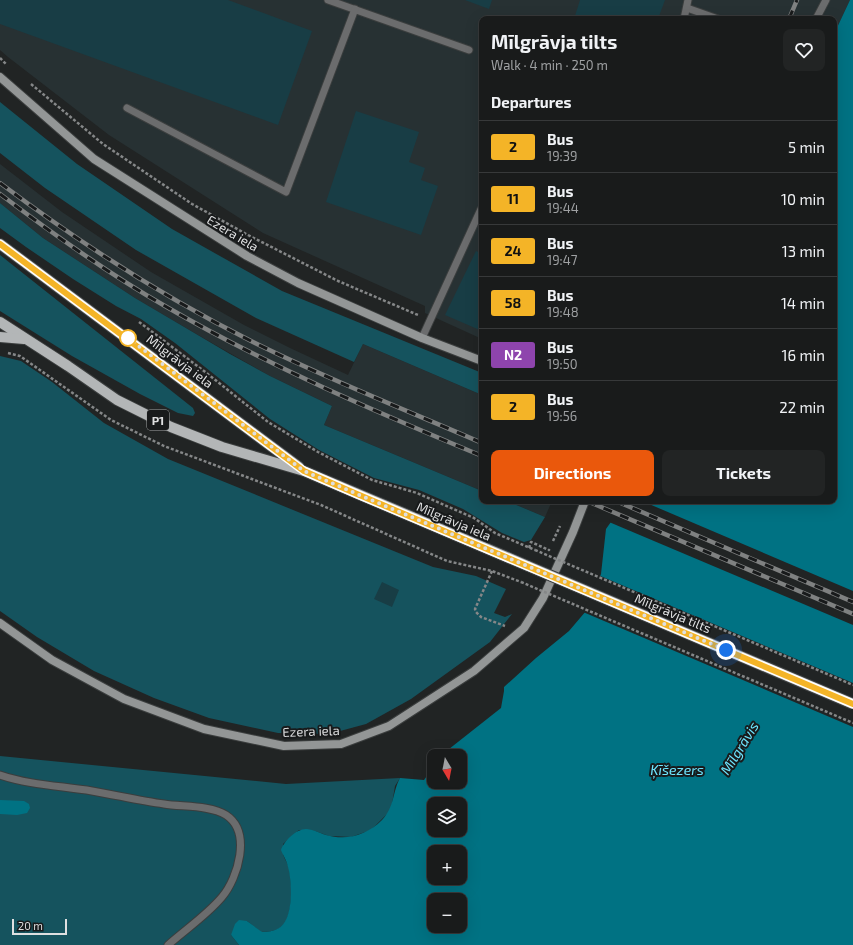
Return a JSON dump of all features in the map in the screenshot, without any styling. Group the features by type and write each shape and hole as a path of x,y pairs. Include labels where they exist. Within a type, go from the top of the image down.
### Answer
{"main road":[{"name":"Mīlgrāvja iela","path":"0,244 304,471"},
{"name":"Mīlgrāvja iela","path":"0,322 117,400 171,427 222,447 304,471 528,566"},
{"path":"0,337 26,339"},
{"name":"Mīlgrāvja tilts","path":"528,566 853,704"}],"street":[{"name":"Ezera iela","path":"0,77 94,159 241,252 298,283 422,338 479,360"},
{"name":"Ezera iela","path":"0,623 52,660 124,699 204,729 284,746 341,744 389,726 474,671 524,628 543,598 573,532 584,504"}],"lane":[{"path":"328,0 469,50"},
{"path":"685,16 688,8 688,0"},
{"path":"818,16 826,0"},
{"path":"688,8 710,16"},
{"path":"127,108 286,192 355,9"},
{"path":"422,338 479,213"},
{"path":"0,775 15,779 94,791 147,802 204,809 224,814 234,822 240,833 240,850 236,869 226,891 207,912 168,945"}],"path":[{"path":"0,58 13,70"},
{"path":"25,80 104,144 192,204 248,235 338,281 430,320"},
{"path":"139,322 268,422 318,452 372,480 417,493 474,518 495,533 529,548 853,685"},
{"path":"7,353 20,356 112,420 164,446 321,505 447,561 492,571 521,582 853,722"},
{"path":"529,548 531,542 549,550 559,526 561,529 556,542"},
{"path":"548,561 554,548"},
{"path":"492,571 475,609 481,617 506,626"},
{"path":"535,593 538,586"}],"shaded area":[{"path":"0,0 850,0 837,28 837,16 479,16 479,338 425,313 425,306 263,233 109,135 0,50"},
{"path":"0,102 77,164 172,229 282,291 479,372 479,394 363,344 354,362 256,318 136,250 45,188 0,153"},
{"path":"0,164 62,212 151,272 244,325 290,348 348,375 363,344 479,394 479,490 324,425 332,406 270,376 135,298 43,238 0,203"},
{"path":"0,203 43,238 135,298 270,376 332,406 324,425 479,490 479,504 514,504 545,517 531,540 524,542 502,533 463,509 419,490 374,478 319,450 270,419 175,343 141,319 116,306 73,279 0,228"},
{"path":"0,255 193,408 195,413 193,416 178,413 140,394 72,356 0,311"},
{"path":"0,356 21,361 52,382 104,423 168,459 433,567 476,576 506,589 494,613 505,617 512,614 490,642 411,699 366,724 329,734 278,733 209,718 154,698 94,671 37,637 0,611"},
{"path":"514,504 551,504 545,517"},
{"path":"0,756 286,784 400,778 395,786 390,811 371,830 351,837 329,836 312,830 299,830 283,844 283,854 290,875 291,900 288,917 285,923 278,929 261,932 247,921 231,935 239,945 0,945"}],"water":[{"name":"Ķīšezers","path":"850,0 853,0 853,945 239,945 231,935 235,924 239,920 247,921 264,932 273,931 279,928 287,917 291,899 291,890 286,860 281,850 294,833 308,829 334,837 349,837 370,830 382,820 389,810 400,778 424,780 427,776 427,789 467,789 467,749 449,749 501,708 504,687 569,631 586,611 601,574 606,529 613,519 619,504 837,504 837,28"},
{"path":"0,800 24,801 29,804 30,808 27,813 17,815 0,814"}],"pier":[{"path":"617,504 649,504 853,591 853,625 609,522"},
{"path":"598,575 853,683 853,727 583,612"}],"building":[{"path":"0,0 228,0 312,31 278,125 0,24"},
{"path":"465,0 492,0 489,9"},
{"path":"580,0 665,0 659,16 575,16"},
{"path":"356,111 419,132 409,162 425,168 421,180 438,186 421,235 326,202"},
{"path":"476,251 479,252 479,330 445,315"},
{"path":"382,582 399,590 392,607 374,599"}],"railway":[{"path":"790,16 797,0"},
{"path":"0,183 91,248 154,288 220,325 309,369 479,442"},
{"path":"0,194 101,267 203,328 281,368 401,422 479,455"},
{"path":"594,504 853,614"},
{"path":"623,504 853,602"}],"bus line":[{"name":"2","path":"0,244 304,471 853,704"}],"route":[{"path":"128,338 304,471 726,650"}],"water label":[{"name":"Mīlgrāvis","path":"739,748"}]}
